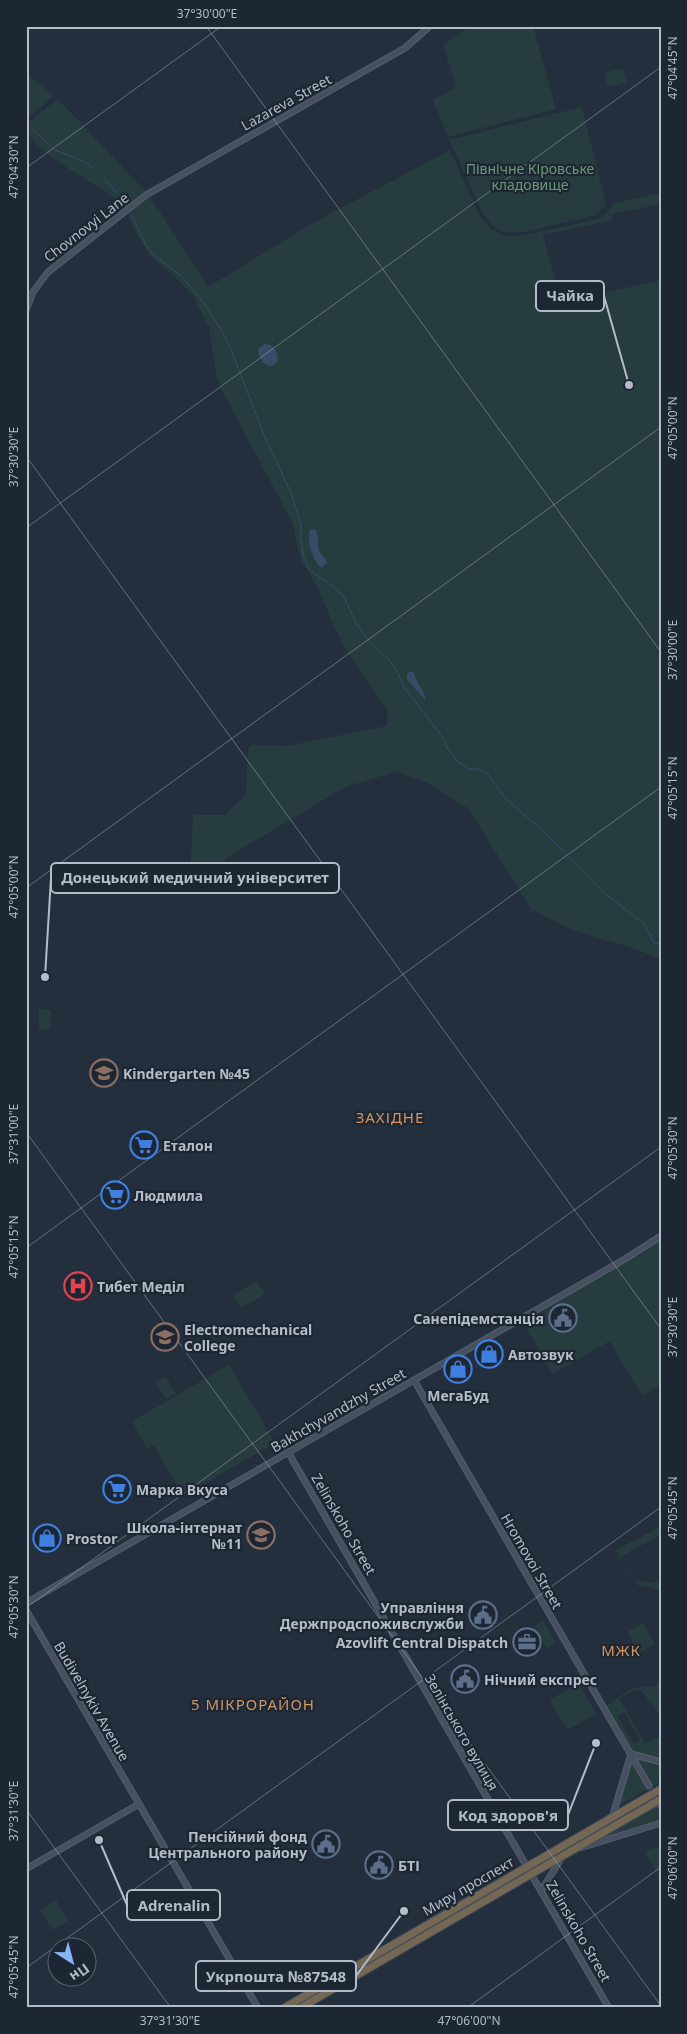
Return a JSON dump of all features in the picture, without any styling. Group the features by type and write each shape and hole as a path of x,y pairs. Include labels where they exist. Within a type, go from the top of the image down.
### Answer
{"highway":[{"name":"Миру проспект","path":"284,2008 661,1789"},
{"name":"Миру проспект","path":"300,2008 661,1799"},
{"name":"Zelinskoho Street","path":"527,1867 531,1874"}],"street":[{"name":"Lazareva Street","path":"150,192 405,48 430,26"},
{"name":"Chovnovyi Lane","path":"26,310 33,292 48,272 150,192"},
{"name":"Bakhchyvandzhy Street","path":"26,1603 625,1259 661,1236"},
{"name":"Hromovoi Street","path":"414,1380 649,1786"},
{"name":"Зелінського вулиця","path":"288,1452 527,1867"},
{"name":"Budivelnykiv Avenue","path":"26,1610 258,2008"},
{"path":"612,1818 631,1754 661,1762"},
{"path":"26,1869 139,1804"},
{"path":"570,1851 660,1823"},
{"path":"541,1891 563,1856"},
{"name":"Zelinskoho Street","path":"531,1874 609,2008"}],"green space":[{"path":"470,26 533,26 556,109 448,137 433,100 456,87 443,45"},
{"path":"623,68 627,82 608,87 604,73"},
{"path":"26,73 54,96 26,120"},
{"path":"58,99 147,192 125,208 116,199 53,158 39,146 30,135 26,124"},
{"name":"Північне Кіровське кладовище","path":"582,107 606,205 596,215 525,232 504,233 493,226 484,216 449,140"},
{"path":"450,150 481,218 491,229 503,236 525,235 599,219 612,207 611,204 661,193 661,204 612,214 613,220 543,235 561,302 661,280 661,959 624,945 574,931 531,909 469,809 430,784 396,772 345,787 226,858 223,876 190,878 193,815 224,815 246,795 248,749 252,745 287,746 387,726 387,709 348,653 318,588 301,560 292,522 221,389 216,374 209,328 194,297 178,280 149,255 134,229 127,211 149,195 208,287 313,223"},
{"path":"39,1009 51,1010 50,1030 39,1029"},
{"path":"658,1239 661,1244 661,1384 642,1396 610,1341 553,1374 522,1321 642,1252"},
{"path":"257,1281 265,1294 241,1308 233,1295"},
{"path":"229,1365 275,1443 183,1496 154,1445 147,1449 132,1421"},
{"path":"166,1377 176,1394 166,1399 156,1383"},
{"path":"661,1526 661,1534 621,1557 635,1580 653,1583 661,1579 661,1592 654,1588 637,1585 616,1550"},
{"path":"543,1620 556,1643 547,1649 534,1626"},
{"path":"643,1623 655,1644 639,1653 627,1632"},
{"path":"661,1675 661,1717 641,1690 634,1690 619,1699 645,1743 661,1736 661,1760 632,1752 605,1706 633,1688 656,1686","holes":["624,1712 640,1740 634,1744 617,1716"]},
{"path":"578,1683 596,1714 567,1730 550,1700"},
{"path":"635,1757 661,1764 661,1781 652,1787"},
{"path":"631,1759 649,1788 617,1805"},
{"path":"658,1805 661,1813 658,1821 592,1843"},
{"path":"661,1846 661,1879 646,1854 648,1850"},
{"path":"56,1900 68,1921 52,1930 40,1910"}],"water":[{"path":"264,344 271,345 277,353 278,361 272,366 264,363 259,355 258,349"},
{"path":"315,529 320,553 327,563 322,567 320,567 315,559 309,539 310,530"},
{"path":"410,671 414,673 425,700 407,679"}],"waterway":[{"path":"32,129 55,150 85,162 94,169"},
{"path":"105,180 124,201"},
{"path":"132,216 152,253 182,277 201,299 223,333 264,435 291,493 301,525 304,558 310,570 339,591 344,597 356,623 366,637 389,660 397,671 404,687 443,738 447,748 458,762 469,769 478,769 488,774 505,798 541,829 602,891 645,925 654,943 661,944"}],"place":[{"name":"Чайка","path":"629,385"},
{"name":"Донецький медичний університет","path":"45,977"},
{"name":"Kindergarten №45","path":"104,1073"},
{"name":"Еталон","path":"144,1145"},
{"name":"Людмила","path":"115,1195"},
{"name":"Тибет Меділ","path":"78,1286"},
{"name":"Санепідемстанція","path":"563,1318"},
{"name":"Electromechanical College","path":"165,1337"},
{"name":"Автозвук","path":"489,1354"},
{"name":"МегаБуд","path":"458,1369"},
{"name":"Марка Вкуса","path":"117,1489"},
{"name":"Школа-інтернат №11","path":"261,1535"},
{"name":"Prostor","path":"47,1538"},
{"name":"Управління Держпродспоживслужби","path":"483,1615"},
{"name":"Azovlift Central Dispatch","path":"527,1642"},
{"name":"Нічний експрес","path":"465,1679"},
{"name":"Код здоров'я","path":"596,1743"},
{"name":"Adrenalin","path":"99,1840"},
{"name":"Пенсійний фонд Центрального району","path":"326,1844"},
{"name":"БТІ","path":"379,1865"},
{"name":"Укрпошта №87548","path":"404,1911"}],"district":[{"name":"ЗАХІДНЕ","path":"390,1117"},
{"name":"МЖК","path":"621,1650"},
{"name":"5 МІКРОРАЙОН","path":"253,1704"}]}
